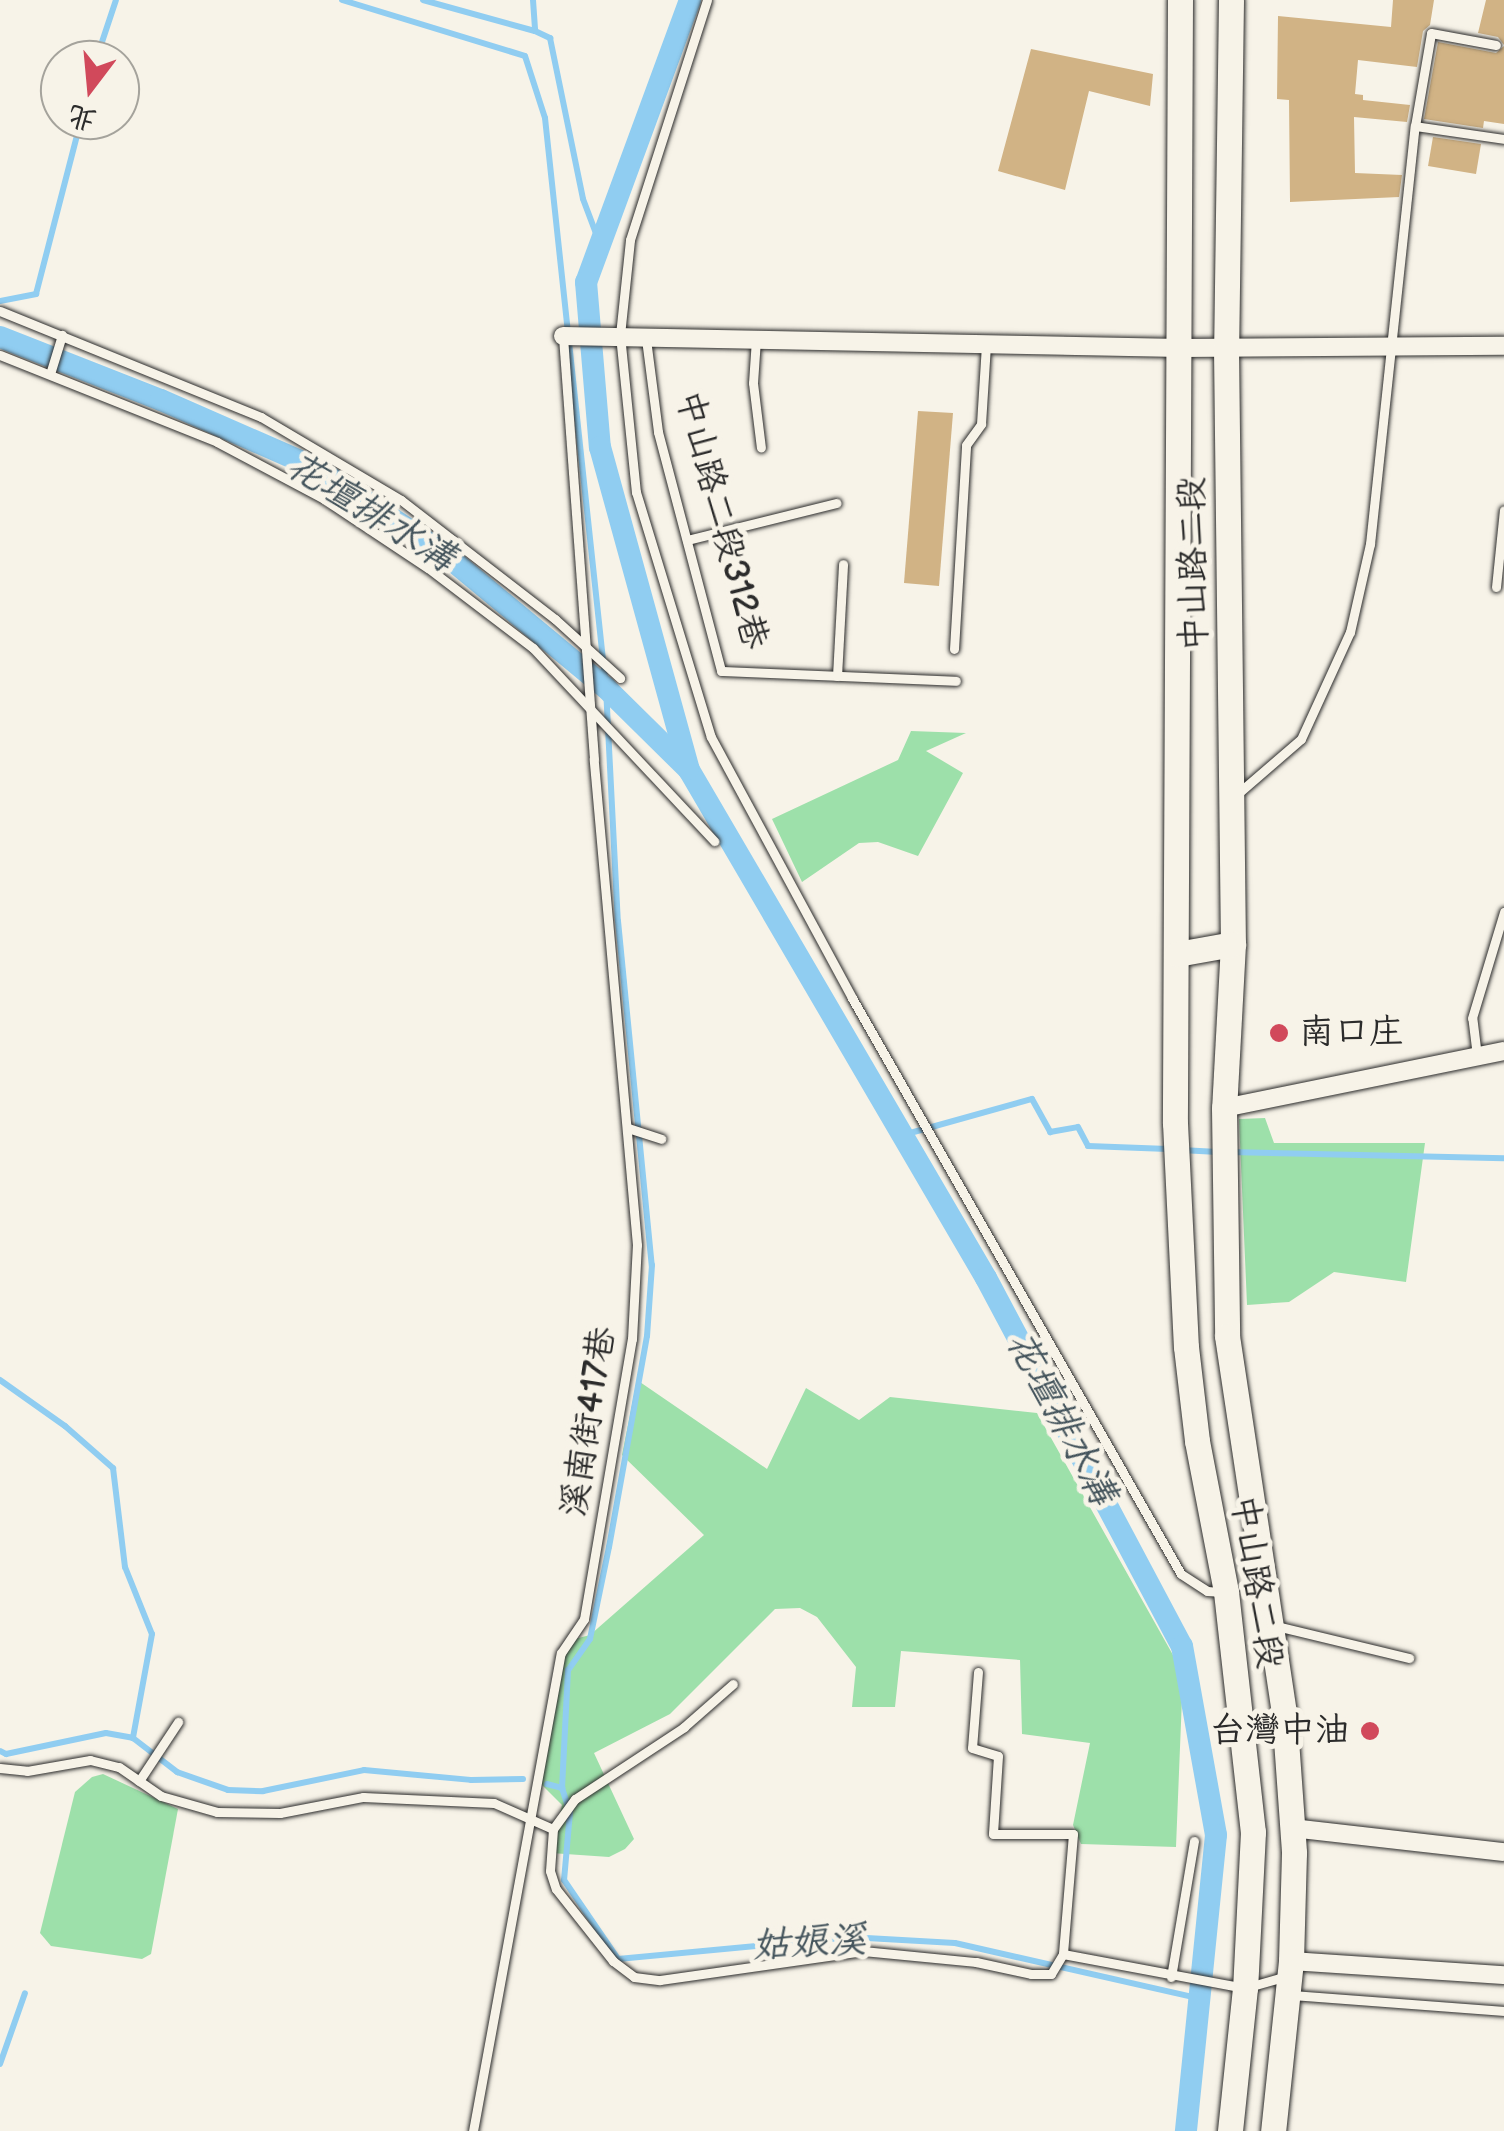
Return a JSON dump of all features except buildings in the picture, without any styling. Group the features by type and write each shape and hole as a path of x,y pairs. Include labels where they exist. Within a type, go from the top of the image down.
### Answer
{"main road":[{"name":"中山路二段","path":"1180,0 1232,799 1233,944 1224,1118 1226,1336 1284,1712 1292,1828 1289,1977 1273,2131"},
{"name":"中山路二段","path":"1230,0 1203,348 1177,954 1176,1123 1194,1422 1226,1592 1253,1832 1245,1988 1230,2131"},
{"path":"1177,954 1233,944"}],"street":[{"name":"中山路二段312巷","path":"562,336 1203,348 1504,346"},
{"path":"1224,1118 1504,1050"},
{"path":"1292,1828 1504,1852"},
{"path":"1289,1977 1504,1976"}],"lane":[{"path":"707,0 630,240 620,336 636,492 711,738 852,998 1181,1574 1207,1591 1226,1592"},
{"path":"1232,799 1301,740 1350,632 1370,544 1415,126 1431,32 1496,45"},
{"path":"1415,126 1504,139"},
{"path":"0,312 261,417 401,500 555,619 620,678"},
{"path":"50,374 62,335"},
{"name":"溪南街417巷","path":"473,2131 560,1653 584,1619 632,1339 638,1245 562,336"},
{"name":"中山路二段312巷","path":"646,336 658,432 721,670 956,681"},
{"path":"756,339 753,384 761,448"},
{"path":"954,649 966,446 981,424 986,344"},
{"path":"0,354 217,442 324,499 428,568 518,637 592,708 714,841"},
{"path":"687,540 836,502"},
{"path":"1496,587 1504,510"},
{"path":"837,676 842,564"},
{"path":"1477,1056 1472,1018 1504,912"},
{"path":"628,1128 661,1139"},
{"path":"1269,1624 1409,1658"},
{"path":"732,1684 684,1727 575,1800 553,1829 550,1870 556,1889 613,1961 634,1977 660,1980 863,1951 1052,1974 1063,1954 1073,1834 994,1834 998,1756 972,1748 978,1672"},
{"path":"139,1781 178,1722"},
{"path":"0,1768 27,1771 90,1760 120,1767 161,1796 217,1812 280,1813 363,1797 494,1804 553,1829"},
{"path":"1171,1977 1194,1842"},
{"path":"1063,1954 1245,1988 1289,1977 1504,2011"}],"green space":[{"path":"911,731 966,733 926,751 963,773 918,856 878,842 859,843 802,882 772,819 898,760"},
{"path":"1265,1118 1274,1143 1425,1143 1406,1282 1334,1272 1289,1302 1247,1305 1239,1119"},
{"path":"637,1380 767,1469 806,1388 859,1420 890,1397 1037,1413 1173,1655 1182,1698 1176,1847 1081,1844 1073,1825 1090,1743 1022,1734 1020,1660 901,1651 895,1707 852,1707 856,1667 817,1617 800,1608 775,1609 670,1714 594,1753 634,1839 625,1849 609,1857 551,1853 562,1805 538,1781 567,1641 590,1635 704,1535 622,1455"},
{"path":"103,1774 178,1809 151,1954 142,1959 51,1946 40,1933 75,1792 92,1777"}],"waterway":[{"path":"103,40 116,0"},
{"path":"342,0 525,56 545,118 606,688 618,921 652,1265 647,1336 590,1639 568,1670 562,1788"},
{"path":"423,0 535,31"},
{"path":"533,0 535,31 550,38 583,199 600,244"},
{"name":"花壇排水溝","path":"690,0 586,282 600,447 689,770 986,1278 1182,1646 1216,1835 1186,2131"},
{"path":"0,301 36,294 76,140"},
{"name":"花壇排水溝","path":"0,337 161,400 316,468 441,551 606,688 688,769"},
{"path":"903,1135 1032,1099 1050,1132 1078,1127 1088,1146 1168,1149"},
{"path":"1181,1150 1218,1152"},
{"path":"1230,1152 1504,1158"},
{"path":"0,1380 65,1426 113,1468 125,1567 152,1634 133,1738"},
{"name":"姑娘溪","path":"0,1751 6,1754 106,1733 133,1738 177,1772 228,1790 263,1791 364,1770 471,1780 523,1779"},
{"name":"姑娘溪","path":"547,1784 562,1788 570,1812 564,1880 618,1959 849,1937 955,1943 1198,1998"},
{"path":"0,2064 25,1993"}],"place":[{"name":"南口庄","path":"1279,1033"},
{"name":"台灣中油","path":"1370,1731"}]}
